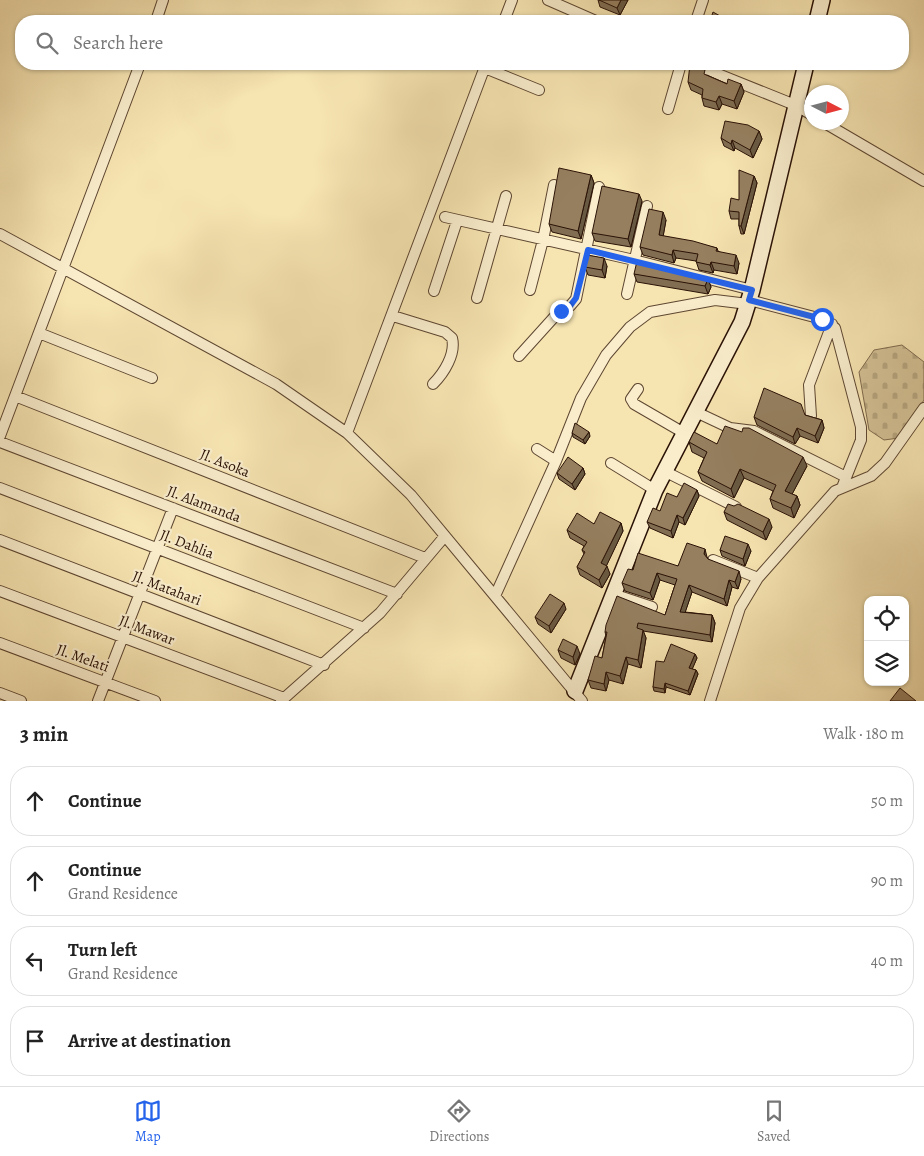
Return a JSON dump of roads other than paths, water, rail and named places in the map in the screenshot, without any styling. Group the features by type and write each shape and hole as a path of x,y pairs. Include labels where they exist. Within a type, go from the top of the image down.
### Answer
{"street":[{"path":"158,15 164,0"},
{"path":"506,15 512,0"},
{"path":"548,0 582,15"},
{"path":"698,15 703,0"},
{"path":"818,15 822,0"},
{"path":"0,436 138,70"},
{"path":"347,433 393,316 485,70"},
{"path":"495,70 540,90"},
{"path":"668,109 679,70"},
{"path":"708,70 804,110"},
{"path":"579,696 613,594 655,490 742,322 804,70"},
{"path":"837,130 924,181"},
{"path":"530,290 543,240 554,185"},
{"path":"519,356 556,315 574,303 588,250 599,187"},
{"path":"476,298 506,196"},
{"path":"627,294 647,206"},
{"path":"445,217 496,231 634,260 749,298 822,319 832,324 837,333 861,427 861,440 845,481 826,499 758,578 740,608 710,701"},
{"path":"434,291 457,221"},
{"path":"0,234 276,384 347,433 411,495 579,696"},
{"path":"495,596 556,461 581,398 593,374 606,355 630,327 650,312 715,300 749,298"},
{"path":"393,316 445,332 452,338 452,350 447,364 443,374 434,384"},
{"path":"811,416 809,384 832,324"},
{"path":"39,333 152,378"},
{"path":"638,389 632,399 634,404 684,433"},
{"name":"Jl. Asoka","path":"14,396 425,558"},
{"path":"696,412 725,426 754,431 845,481 862,481 885,463 924,408"},
{"name":"Jl. Alamanda","path":"0,442 397,594"},
{"path":"537,449 556,461"},
{"path":"611,463 655,490"},
{"path":"664,471 736,507"},
{"name":"Jl. Dahlia","path":"0,488 364,628"},
{"path":"98,701 172,508"},
{"path":"283,700 364,628 397,594 445,536"},
{"name":"Jl. Matahari","path":"0,540 324,665"},
{"path":"713,560 758,578"},
{"name":"Jl. Mawar","path":"0,591 283,700"},
{"path":"613,594 652,607"},
{"name":"Jl. Melati","path":"0,643 156,701"},
{"path":"0,693 21,701"}]}
